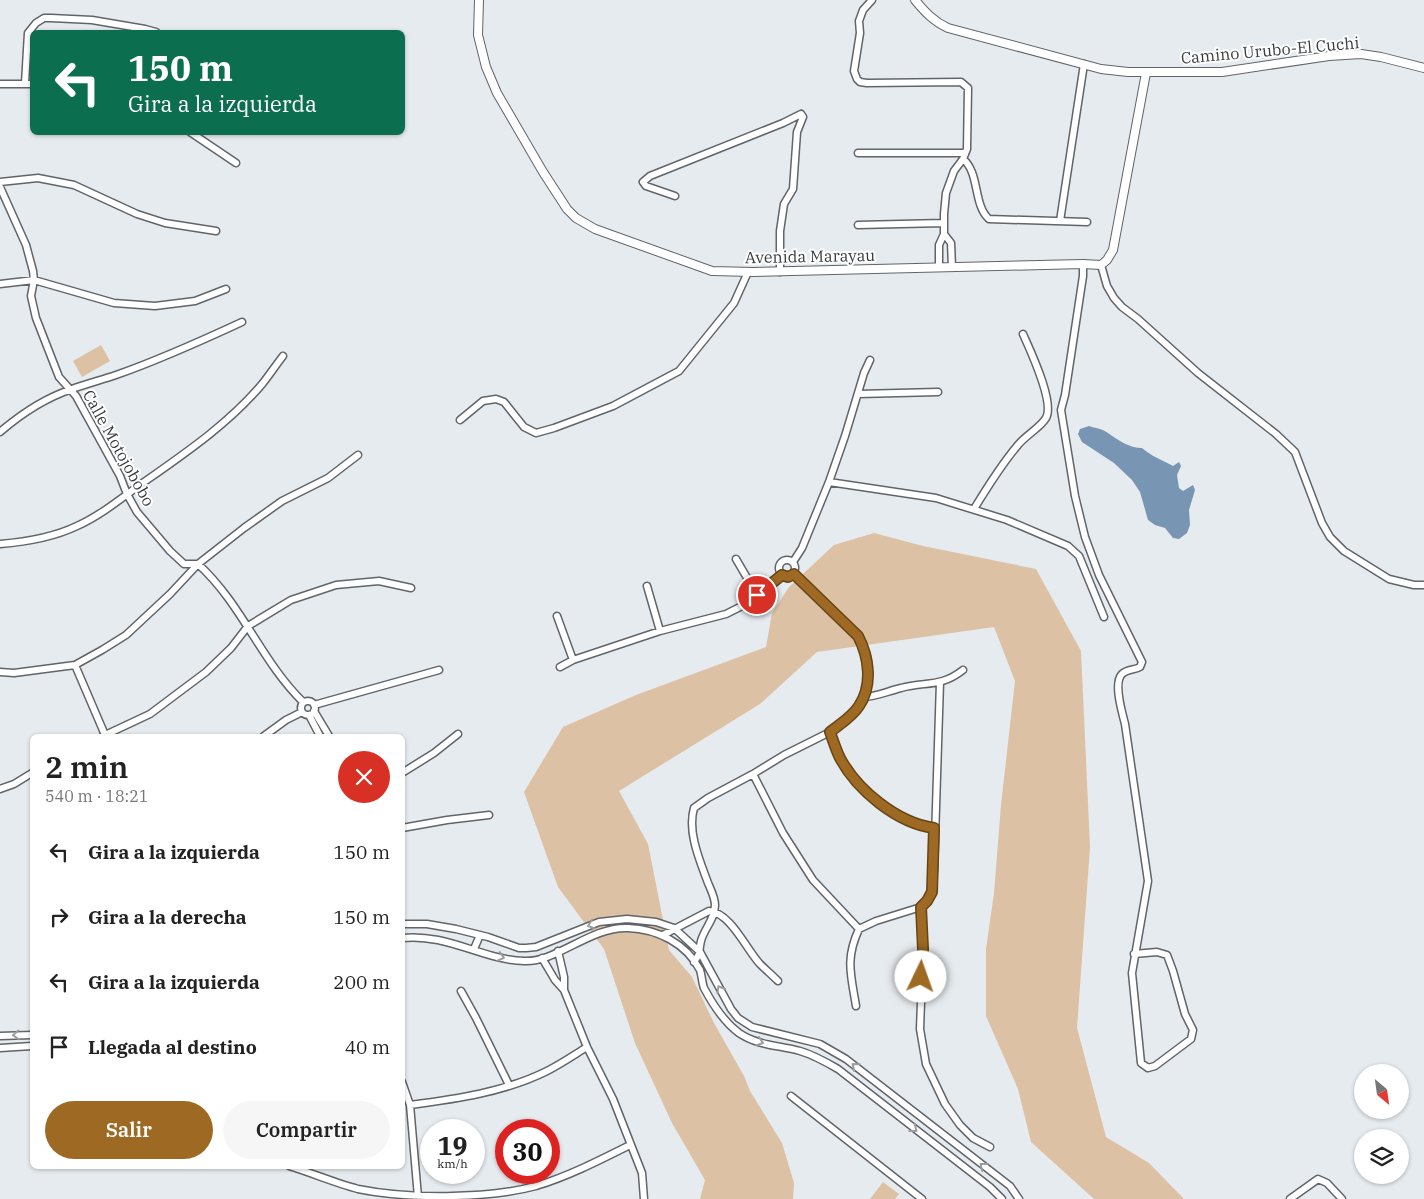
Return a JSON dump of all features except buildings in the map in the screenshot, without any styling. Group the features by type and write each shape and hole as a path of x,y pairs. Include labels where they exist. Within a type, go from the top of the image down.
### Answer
{"street":[{"name":"Avenida Marayau","path":"479,0 478,35 486,67 497,93 567,209 576,218 595,228 712,270 780,272 1101,264"},
{"path":"872,0 863,10 859,21 860,33 854,71 857,80 867,83 961,82 968,88 967,149 954,171 946,193 943,223 944,234 939,245 939,267"},
{"name":"Camino Urubo-El Cuchi","path":"915,0 927,15 948,28 1101,69 1146,73 1222,72 1329,56 1361,54 1424,68"},
{"path":"25,83 28,33 31,27 44,18 92,20 149,30"},
{"path":"1060,221 1084,64"},
{"path":"1146,73 1113,250 1107,260 1101,264 1107,286 1122,307 1138,318 1198,373 1276,434 1295,452 1322,523 1330,537 1344,551 1389,579 1414,585 1424,585"},
{"path":"0,84 30,84"},
{"path":"675,196 646,186 644,182 650,176 783,123 800,114 803,117 797,132 793,189 784,204 780,231 780,272"},
{"path":"783,123 793,126 797,132"},
{"path":"195,135 236,162"},
{"path":"858,154 964,156"},
{"path":"964,156 970,168 983,212 989,220 1087,222"},
{"path":"0,182 38,178 74,185 137,214 165,223 216,231"},
{"name":"Calle Motojobobo","path":"0,187 26,245 33,270 34,280 31,296 36,318 57,372 76,396 120,476 137,512 170,551 184,564 198,564 212,578 235,606 263,652 290,690 302,702"},
{"path":"858,226 943,223"},
{"path":"944,234 951,243 952,267"},
{"path":"1083,264 1083,276 1065,395 1061,410 1075,496 1085,537 1099,575 1142,662 1140,667 1121,674 1118,680 1148,881 1134,954 1132,973 1141,1063 1148,1068 1155,1066 1191,1039 1192,1030 1185,1014 1174,971 1167,955 1157,952 1134,954"},
{"path":"460,420 483,402 496,399 504,402 524,427 536,432 554,428 613,406 679,371 734,303 748,272"},
{"path":"0,284 34,280 96,299 138,305 161,305 195,301 226,289"},
{"path":"0,432 17,418 38,405 70,390 116,375 196,344 242,322"},
{"path":"974,509 995,474 1019,443 1046,418 1048,407 1045,390 1040,373 1023,334"},
{"path":"0,544 18,543 76,526 107,510 191,449 233,413 262,384 283,356"},
{"path":"793,562 802,548 829,482 864,373 870,360"},
{"path":"858,394 938,392"},
{"path":"0,672 14,673 75,665 126,635 170,594 198,564 244,528 282,501 328,478 358,454"},
{"path":"829,482 936,498 1007,520 1068,546 1079,556 1104,617"},
{"path":"736,559 757,595"},
{"path":"787,560 793,562 796,568 794,574 788,577 782,575 779,569 781,563 787,560"},
{"path":"694,962 700,952 701,941 716,904 700,861 692,823 694,808 784,755 830,732 859,706 868,682 867,658 858,636 794,574"},
{"path":"560,666 572,660 660,630 726,614 748,603 782,575"},
{"path":"108,734 150,714 171,699 206,672 231,648 248,626 291,600 336,586 378,582 411,588"},
{"path":"647,586 660,630"},
{"path":"557,616 572,660"},
{"path":"75,665 103,734"},
{"path":"267,734 286,720 302,712 439,670"},
{"path":"863,697 871,697 903,687 952,679 963,670"},
{"path":"856,1006 850,957 852,943 859,929 876,921 921,907 932,892 940,682"},
{"path":"302,712 300,708 302,702 309,700 319,734"},
{"path":"312,710 328,734"},
{"path":"830,732 840,758 871,797 904,819 934,828"},
{"path":"405,771 434,753 458,734"},
{"path":"0,789 14,784 30,774"},
{"path":"753,774 783,833 813,880 859,929"},
{"path":"405,827 489,815"},
{"path":"921,907 923,949 920,1029 926,1064 945,1104 960,1125 973,1138 990,1147"},
{"path":"663,935 709,911 714,912 730,924 759,964 778,981"},
{"path":"405,938 460,938 480,935 519,948 526,948 536,947 599,922 617,919 637,919 674,928 700,952 727,1002 738,1018 752,1027 820,1044 846,1059 1010,1186 1019,1199"},
{"path":"405,924 427,924 460,938 474,948 527,962 542,958 613,929 633,928 663,935 684,950 694,962 701,972 703,987 721,1015 739,1032 758,1042 798,1051 827,1062 990,1187 1002,1199"},
{"path":"474,948 480,935"},
{"path":"558,951 564,977 564,990"},
{"path":"542,958 555,980 564,990 587,1047 613,1099 642,1173 644,1199"},
{"path":"461,991 509,1085"},
{"path":"0,1036 30,1034"},
{"path":"0,1048 30,1046"},
{"path":"410,1105 476,1094 509,1085 547,1071 587,1047"},
{"path":"405,1091 410,1105 418,1197"},
{"path":"790,1096 922,1199"},
{"path":"901,1118 909,1108"},
{"path":"306,1169 358,1189 418,1197 463,1198 535,1186 567,1175 630,1145"},
{"path":"1290,1199 1318,1179 1327,1182 1342,1199"}],"shaded area":[{"path":"101,345 110,361 82,377 73,361"},
{"path":"874,533 923,546 1036,569 1081,651 1090,847 1077,1028 1106,1137 1149,1163 1184,1199 1094,1199 1031,1142 1018,1089 986,1016 986,949 994,893 1001,805 1015,681 994,627 817,652 760,704 619,791 648,844 669,950 692,977 750,1091 782,1143 794,1183 793,1199 700,1199 705,1180 672,1123 635,1043 604,949 558,887 524,792 563,727 636,695 766,647 772,613 789,587 834,545"},
{"path":"883,1182 899,1194 895,1199 870,1199"}],"water":[{"path":"1089,426 1104,430 1128,445 1142,448 1173,466 1179,462 1181,466 1177,475 1179,488 1183,491 1193,485 1195,490 1189,510 1190,525 1187,533 1179,539 1173,538 1165,528 1155,525 1148,520 1140,492 1132,480 1114,463 1082,442 1078,434 1080,429"}],"route":[{"path":"757,595 782,575 788,577 794,574 858,636 864,649 867,658 868,682 863,697 853,713 830,732 840,758 871,797 904,819 934,828 932,892 921,907 923,949 921,977"}]}
